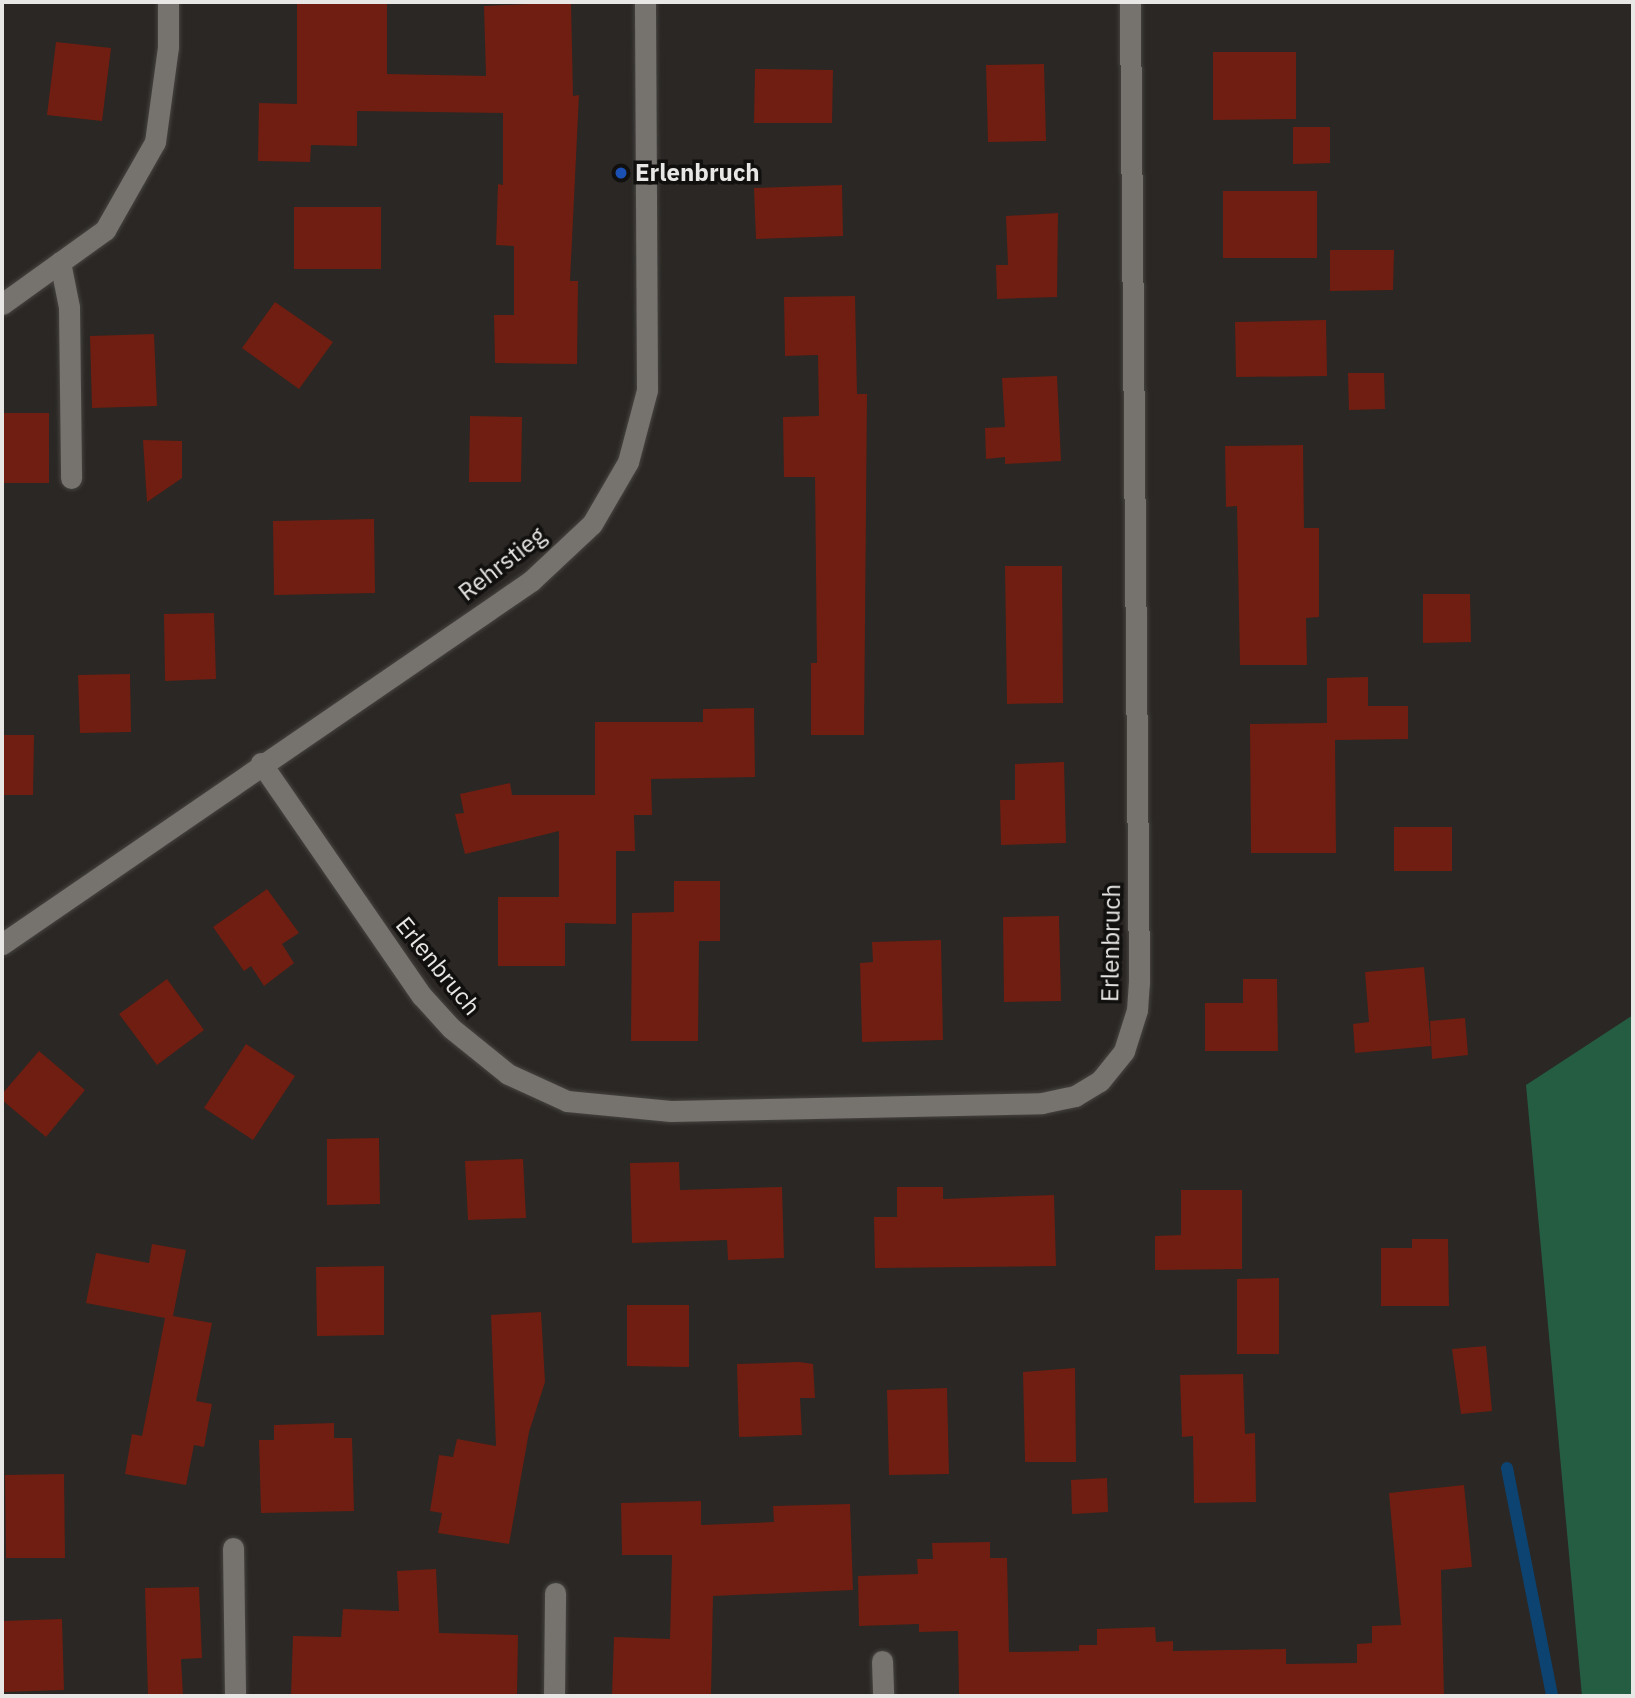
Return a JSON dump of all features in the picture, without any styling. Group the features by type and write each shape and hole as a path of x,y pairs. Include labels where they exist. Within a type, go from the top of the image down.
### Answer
{"street":[{"path":"2,304 105,230 155,142 169,47 168,2"},
{"name":"Rehrstieg","path":"2,944 261,763 531,581 592,524 628,462 647,390 645,2"},
{"name":"Erlenbruch","path":"261,763 422,996 461,1036 508,1074 567,1101 671,1111 1042,1103 1075,1096 1100,1081 1124,1051 1137,1010 1139,983 1130,2"},
{"path":"60,262 69,299 71,478"},
{"path":"233,1548 235,1696"},
{"path":"554,1696 555,1593"},
{"path":"882,1661 883,1696"}],"green space":[{"path":"1633,1015 1633,1696 1582,1696 1526,1085"}],"building":[{"path":"297,2 387,2 387,74 486,76 484,6 571,2 573,96 579,95 570,281 578,281 577,364 495,363 494,315 514,315 514,246 496,245 498,184 503,185 503,113 357,111 357,146 311,145 310,162 258,161 259,103 297,104"},
{"path":"56,42 111,48 102,121 47,115"},
{"path":"1213,52 1296,52 1296,119 1213,120"},
{"path":"1044,64 1046,141 988,142 986,65"},
{"path":"755,69 833,70 832,123 754,123"},
{"path":"1293,127 1330,127 1330,163 1293,164"},
{"path":"842,185 843,236 756,239 754,188"},
{"path":"1223,191 1317,191 1317,258 1223,258"},
{"path":"294,207 381,207 381,269 294,269"},
{"path":"1058,213 1057,297 997,299 996,265 1008,265 1006,216"},
{"path":"1330,250 1394,250 1393,290 1330,291"},
{"path":"855,296 857,394 867,394 864,735 811,735 811,663 817,663 815,477 784,477 783,417 819,416 818,355 785,356 784,297"},
{"path":"275,302 333,342 299,389 242,348"},
{"path":"1326,320 1327,376 1236,377 1235,322"},
{"path":"154,334 157,406 92,408 90,336"},
{"path":"1348,373 1384,373 1385,409 1349,410"},
{"path":"1057,376 1061,461 1005,464 1005,457 986,459 985,428 1005,427 1002,378"},
{"path":"2,413 49,413 49,483 2,483"},
{"path":"470,416 522,417 521,482 469,482"},
{"path":"143,440 182,441 182,478 147,502"},
{"path":"1303,445 1304,528 1319,528 1319,617 1306,618 1307,665 1240,665 1237,506 1226,507 1225,446"},
{"path":"374,519 375,593 274,595 273,521"},
{"path":"1005,566 1062,566 1063,703 1007,704"},
{"path":"1423,594 1470,594 1471,642 1423,643"},
{"path":"214,613 216,679 165,681 164,614"},
{"path":"130,674 131,732 80,733 78,675"},
{"path":"1368,677 1368,706 1408,706 1408,739 1335,740 1336,853 1251,853 1250,724 1327,723 1327,678"},
{"path":"754,708 755,777 651,779 652,815 634,815 635,851 616,851 616,924 565,923 565,966 498,966 498,897 559,897 559,831 465,854 455,814 464,813 460,794 510,783 512,795 595,795 595,722 703,722 703,709"},
{"path":"2,735 34,735 33,795 2,795"},
{"path":"1064,762 1066,843 1001,845 1000,800 1015,800 1015,764"},
{"path":"1394,827 1452,827 1452,871 1394,871"},
{"path":"674,881 720,881 720,941 699,941 698,1041 631,1041 632,913 674,912"},
{"path":"267,889 299,933 282,944 294,963 264,986 251,966 244,971 213,927"},
{"path":"1059,916 1061,1001 1004,1002 1003,917"},
{"path":"941,940 943,1040 862,1042 860,963 873,962 872,942"},
{"path":"1424,967 1431,1046 1355,1053 1353,1024 1369,1022 1365,972"},
{"path":"167,979 204,1030 157,1065 119,1014"},
{"path":"1243,979 1277,979 1278,1051 1205,1051 1205,1003 1243,1003"},
{"path":"1465,1018 1468,1055 1432,1059 1430,1021"},
{"path":"246,1044 295,1076 253,1140 204,1108"},
{"path":"39,1051 85,1090 46,1137 2,1100 2,1094"},
{"path":"379,1138 380,1204 327,1205 327,1139"},
{"path":"523,1159 526,1218 468,1220 465,1161"},
{"path":"679,1162 680,1190 782,1187 784,1258 728,1260 727,1240 632,1243 630,1163"},
{"path":"897,1187 943,1187 943,1199 1054,1195 1056,1266 875,1268 874,1217 897,1217"},
{"path":"1181,1190 1242,1190 1242,1269 1155,1270 1155,1236 1181,1235"},
{"path":"1412,1239 1448,1239 1449,1306 1381,1306 1381,1248 1412,1248"},
{"path":"152,1244 186,1250 173,1316 212,1323 196,1401 212,1404 204,1447 194,1445 186,1485 125,1474 132,1434 142,1436 165,1318 86,1303 96,1253 149,1263"},
{"path":"384,1266 384,1335 317,1336 316,1267"},
{"path":"1279,1278 1279,1354 1237,1354 1237,1279"},
{"path":"627,1305 689,1305 689,1367 627,1366"},
{"path":"541,1312 545,1382 529,1432 509,1544 438,1533 442,1513 430,1511 439,1455 453,1457 457,1439 496,1446 491,1315"},
{"path":"1486,1346 1492,1411 1461,1414 1452,1349"},
{"path":"737,1364 813,1364 815,1398 800,1398 802,1435 739,1437"},
{"path":"1075,1368 1076,1462 1025,1462 1023,1372"},
{"path":"1243,1374 1245,1434 1255,1433 1256,1502 1194,1503 1193,1436 1182,1437 1180,1375"},
{"path":"947,1388 949,1474 889,1475 887,1390"},
{"path":"334,1423 334,1438 352,1438 354,1511 261,1513 259,1440 274,1440 274,1425"},
{"path":"64,1474 65,1558 6,1558 5,1475"},
{"path":"1107,1478 1108,1512 1072,1514 1071,1480"},
{"path":"1464,1485 1472,1567 1441,1570 1444,1696 959,1696 958,1631 919,1632 919,1624 859,1626 858,1576 918,1574 917,1559 933,1559 932,1543 990,1542 990,1558 1007,1558 1009,1652 1079,1651 1079,1645 1097,1645 1097,1629 1155,1627 1156,1642 1173,1641 1173,1651 1286,1649 1286,1664 1357,1663 1357,1644 1372,1643 1372,1626 1401,1625 1389,1493"},
{"path":"701,1501 701,1525 774,1522 773,1506 850,1504 853,1590 713,1596 711,1696 612,1696 614,1637 670,1639 672,1555 622,1555 621,1503"},
{"path":"436,1569 439,1633 518,1635 517,1696 291,1696 293,1636 341,1637 343,1609 399,1611 397,1571"},
{"path":"199,1587 202,1658 181,1659 183,1696 148,1696 145,1588"},
{"path":"62,1619 64,1690 2,1692 2,1621"}],"waterway":[{"path":"1507,1468 1552,1696"}],"place":[{"name":"Erlenbruch","path":"621,173"}]}
